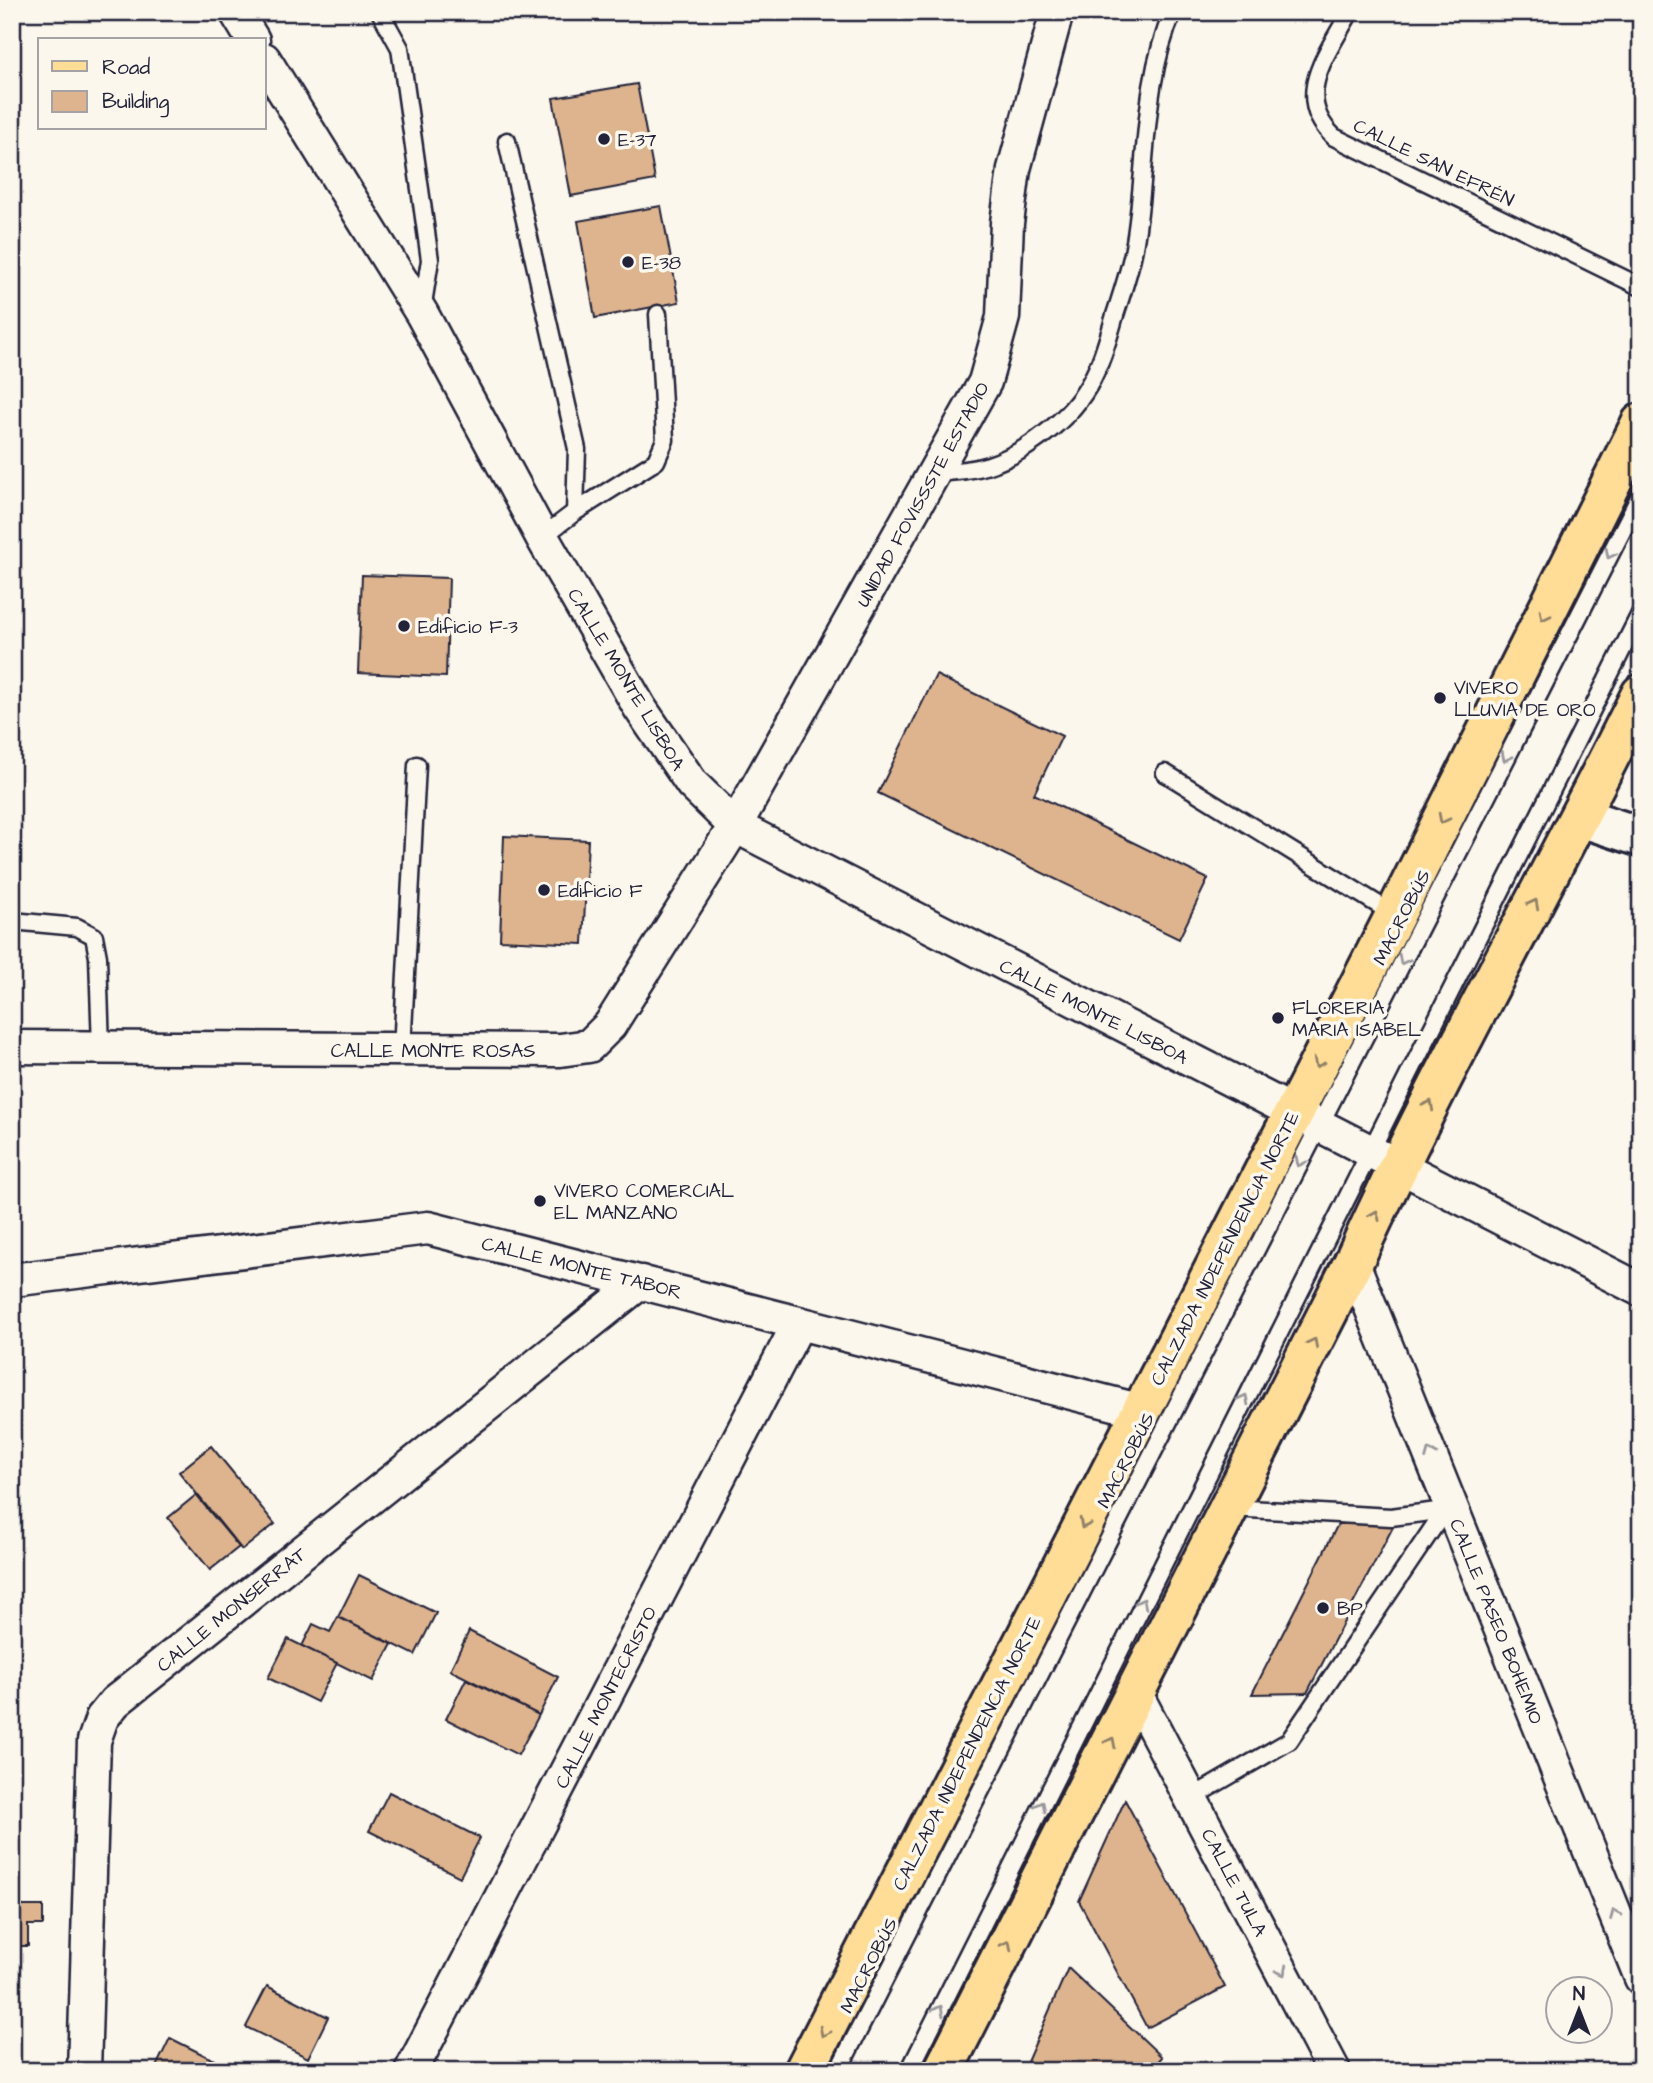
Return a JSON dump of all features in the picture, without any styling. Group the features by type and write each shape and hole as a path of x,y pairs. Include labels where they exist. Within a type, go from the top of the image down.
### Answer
{"main road":[{"name":"CALZADA INDEPENDENCIA NORTE","path":"804,2071 1142,1411 1305,1120 1395,915 1641,423"},
{"path":"943,2071 1353,1264 1382,1159 1580,817 1641,694"}],"street":[{"path":"236,12 252,38"},
{"name":"UNIDAD FOVISSSTE ESTADIO","path":"735,826 985,382 1003,317 1007,223 1014,169 1057,12"},
{"name":"CALLE MONTE LISBOA","path":"266,62 422,314 541,537 640,708 692,784 735,826 1641,1290"},
{"path":"1580,817 1641,837"},
{"name":"CALLE MONTE ROSAS","path":"12,1047 561,1050 589,1046 610,1025 735,826"},
{"name":"CALLE MONTE TABOR","path":"12,1280 428,1228 1142,1411"},
{"name":"CALLE PASEO BOHEMIO","path":"1353,1264 1448,1507 1641,1978"},
{"name":"CALLE MONSERRAT","path":"84,2071 94,1741 102,1718 115,1702 641,1282"},
{"name":"CALLE MONTECRISTO","path":"411,2071 799,1323"},
{"name":"CALLE TULA","path":"1136,1694 1334,2071"}],"lane":[{"path":"380,12 400,48 430,260 422,314"},
{"path":"936,472 969,472 1023,450 1068,414 1101,367 1134,249 1153,87 1160,51 1173,12"},
{"name":"CALLE SAN EFRÉN","path":"1350,12 1317,73 1312,101 1321,125 1335,137 1641,287"},
{"path":"507,141 577,449 575,513"},
{"path":"541,537 656,461 665,440 658,314"},
{"name":"MACROBÚS","path":"838,2071 1305,1120 1641,494"},
{"path":"909,2071 1382,1159 1641,612"},
{"path":"402,1050 417,765"},
{"path":"1165,773 1395,915"},
{"path":"12,921 77,927 94,936 98,957 101,1048"},
{"path":"1230,1508 1391,1517 1448,1507"},
{"path":"1191,1798 1289,1741 1448,1507"}],"building":[{"name":"E-37","path":"637,84 655,180 571,196 553,98"},
{"name":"E-38","path":"661,206 679,302 595,318 578,221"},
{"name":"Edificio F-3","path":"362,575 449,578 446,677 358,673"},
{"path":"936,675 1062,736 1034,794 1208,879 1179,939 878,793"},
{"name":"Edificio F","path":"504,836 588,840 583,944 500,940"},
{"path":"211,1446 275,1524 242,1550 179,1472"},
{"path":"196,1495 239,1547 210,1570 168,1518"},
{"name":"BP","path":"1395,1523 1307,1693 1252,1694 1338,1524"},
{"path":"359,1575 436,1613 415,1655 338,1617"},
{"path":"338,1617 392,1644 373,1681 302,1646 313,1624 330,1632"},
{"path":"469,1631 558,1677 539,1715 450,1670"},
{"path":"288,1639 337,1663 317,1702 268,1678"},
{"path":"466,1679 539,1715 518,1755 446,1719"},
{"path":"389,1792 480,1838 460,1877 369,1831"},
{"path":"1125,1800 1225,1987 1147,2028 1079,1901"},
{"path":"12,1906 43,1906 43,1925 28,1925 28,1946 12,1946"},
{"path":"1068,1968 1162,2057 1150,2071 1023,2071"},
{"path":"267,1986 328,2017 308,2058 246,2027"},
{"path":"170,2038 220,2063 216,2071 154,2071"}],"place":[{"name":"E-37","path":"604,139"},
{"name":"E-38","path":"628,262"},
{"name":"Edificio F-3","path":"404,626"},
{"name":"VIVERO LLUVIA DE ORO","path":"1440,698"},
{"name":"Edificio F","path":"544,890"},
{"name":"FLORERIA MARIA ISABEL","path":"1278,1018"},
{"name":"VIVERO COMERCIAL EL MANZANO","path":"540,1201"},
{"name":"BP","path":"1323,1608"}]}
